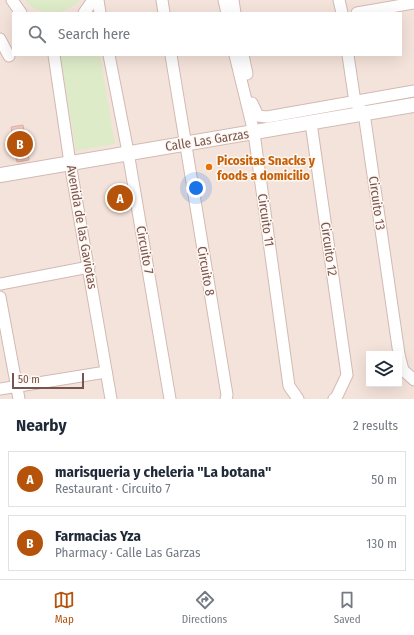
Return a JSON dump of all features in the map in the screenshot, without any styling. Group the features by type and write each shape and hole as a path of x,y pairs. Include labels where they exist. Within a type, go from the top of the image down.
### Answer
{"street":[{"path":"12,0 20,12"},
{"path":"85,12 93,0"},
{"path":"98,0 100,12"},
{"path":"162,0 164,12"},
{"path":"224,0 227,12"},
{"path":"233,0 236,12"},
{"path":"339,0 342,12"},
{"path":"363,12 414,3"},
{"path":"0,40 7,56"},
{"name":"Avenida de las Gaviotas","path":"54,56 70,163 111,399"},
{"name":"Circuito 7","path":"109,56 128,152 170,399"},
{"name":"Circuito 8","path":"171,56 184,143 227,395 226,399"},
{"name":"Circuito 11","path":"235,56 254,133 288,386 298,399"},
{"path":"243,56 253,108 258,116 267,117 414,91"},
{"path":"348,56 355,102 364,113"},
{"name":"Calle Las Garzas","path":"0,175 128,152 254,133 414,105"},
{"name":"Circuito 13","path":"364,113 399,351"},
{"name":"Circuito 12","path":"311,123 347,375 336,398 334,399"},
{"path":"0,284 89,267"},
{"path":"0,297 19,399"},
{"name":"Circuito 13","path":"402,366 403,370 414,380"},
{"path":"0,389 106,372"}],"shaded area":[{"path":"0,0 414,0 414,399 0,399"}],"green space":[{"path":"25,0 81,0 68,9 60,12 45,12 31,6"},
{"path":"60,56 100,56 115,144 76,151"}],"building":[{"path":"23,125 29,160 17,162 11,127"}],"place":[{"name":"Farmacias Yza","path":"20,144"},
{"name":"Picositas Snacks y foods a domicilio","path":"209,167"},
{"name":"marisqueria y cheleria \"La botana\"","path":"120,198"}]}
